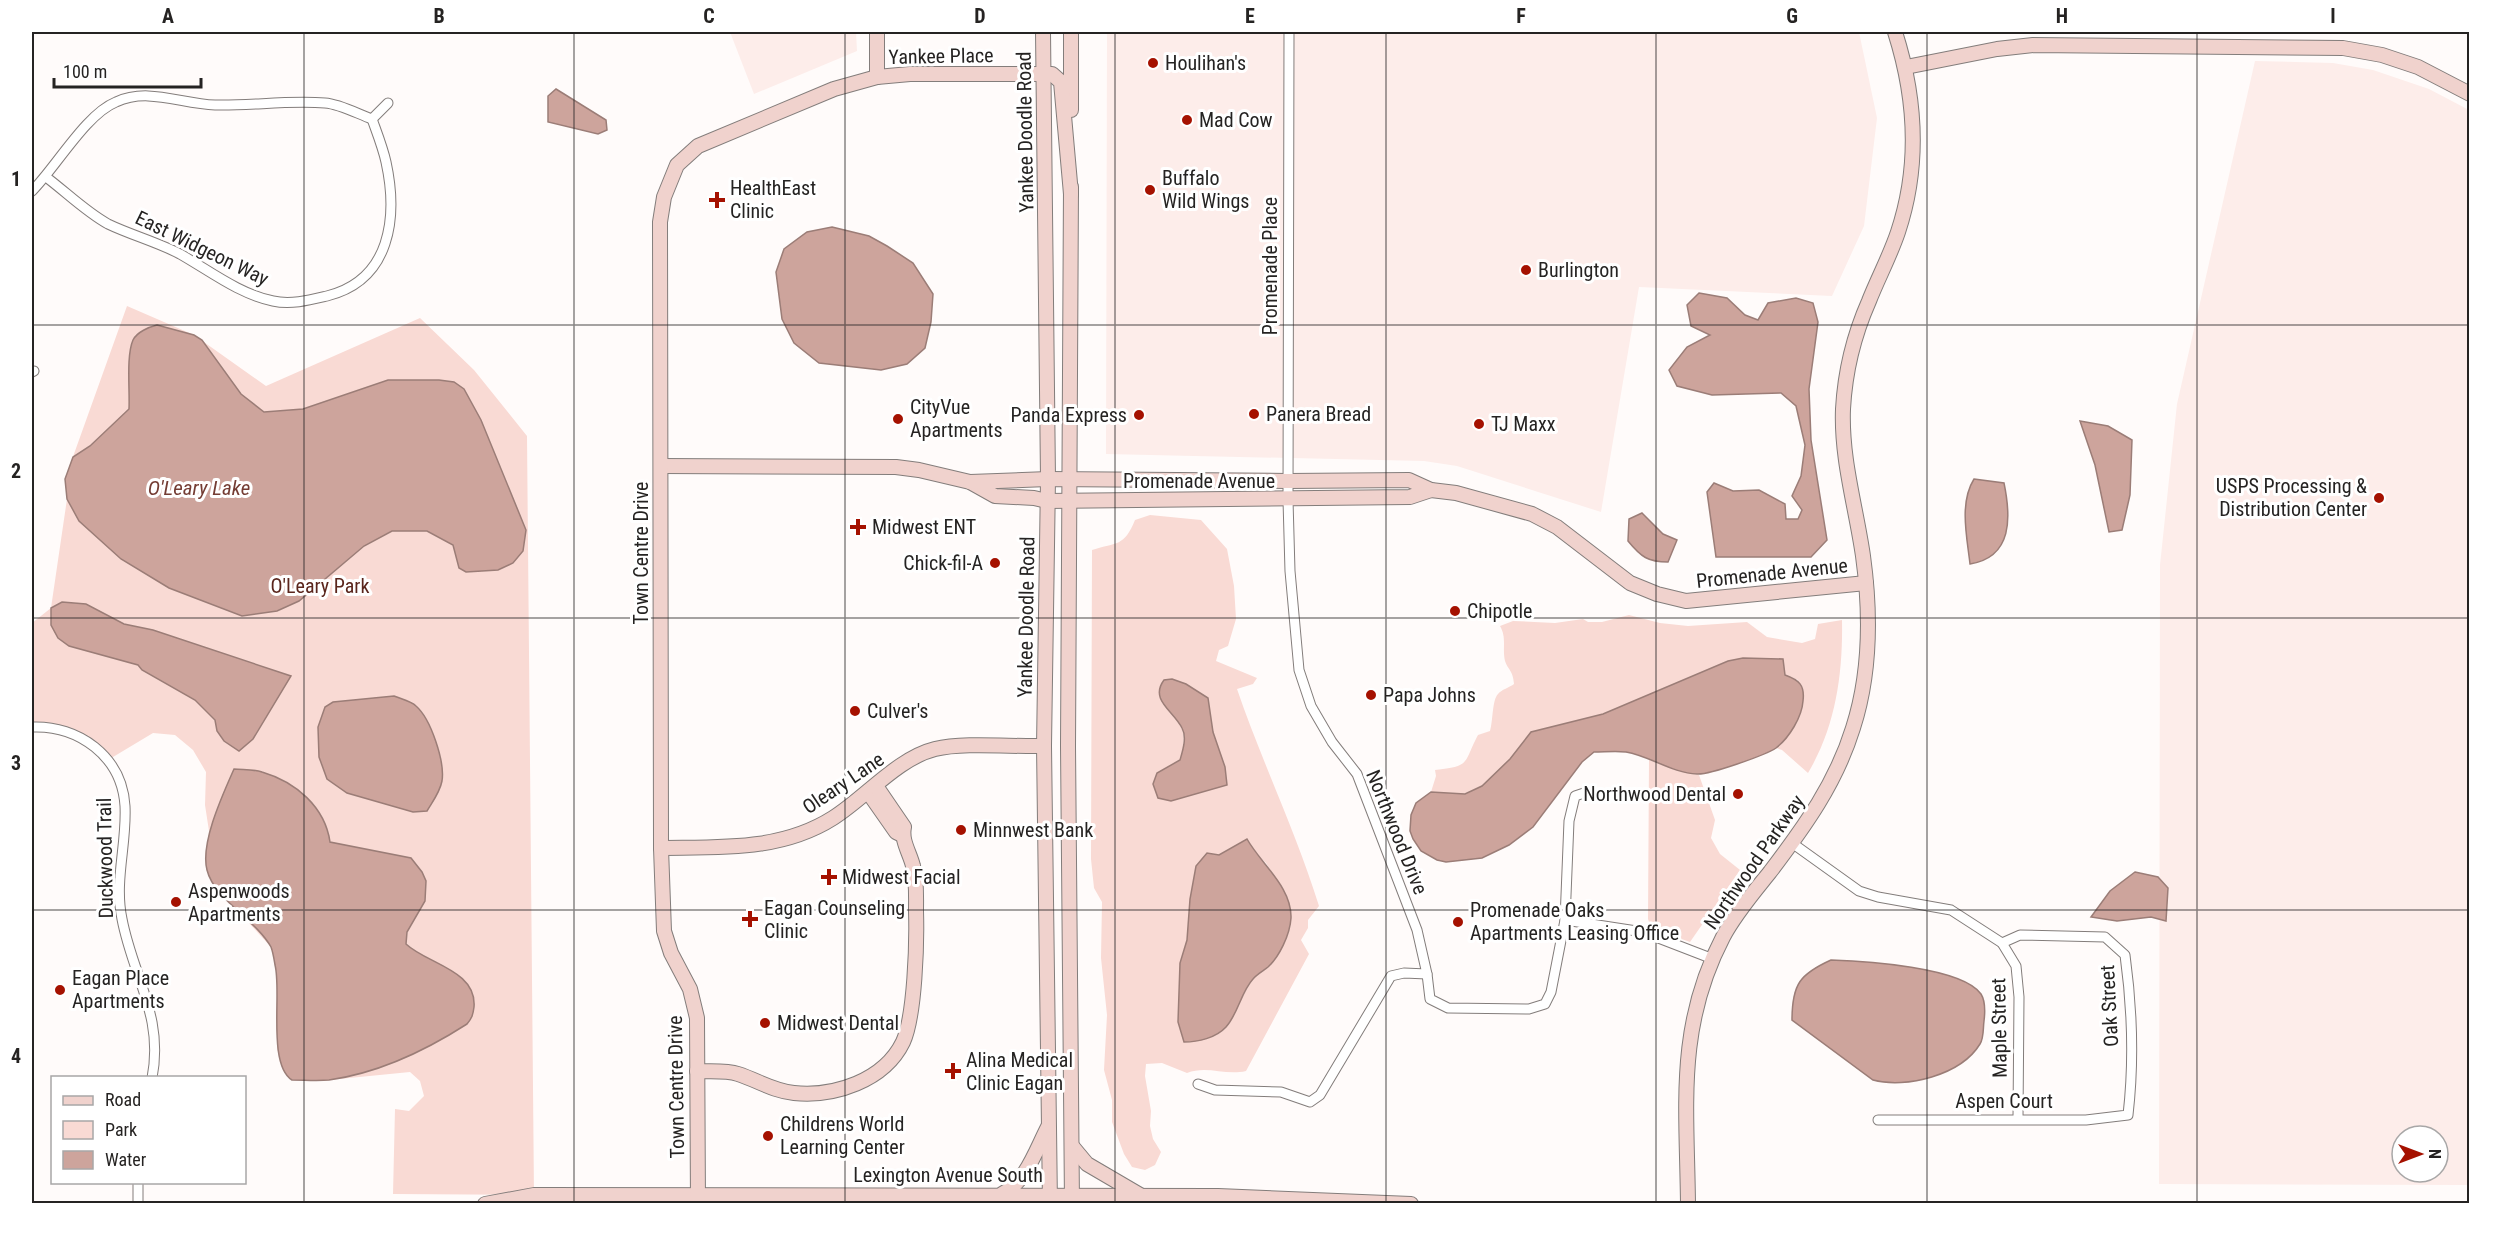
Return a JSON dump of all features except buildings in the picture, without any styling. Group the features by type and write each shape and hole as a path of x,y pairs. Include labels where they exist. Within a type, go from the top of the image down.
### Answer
{"street":[{"path":"877,32 878,77"},
{"name":"Yankee Doodle Road","path":"1043,32 1048,479 1044,746 1050,1199"},
{"path":"1071,32 1068,746 1072,1199"},
{"name":"Promenade Place","path":"1288,500 1289,32"},
{"name":"Promenade Avenue","path":"969,482 1048,479 1409,480 1431,490 1487,501 1545,520 1630,583 1671,598 1686,601 1866,583 1845,459 1845,391 1853,345 1895,241 1908,195 1914,142 1913,112 1906,67 1896,32"},
{"path":"1906,67 2026,45 2307,46 2343,48 2382,56 2418,68 2469,94"},
{"path":"1042,73 1052,74 1061,82 1071,194"},
{"name":"Yankee Place","path":"878,77 910,74 1042,73"},
{"name":"Town Centre Drive","path":"698,1199 697,1018 690,989 671,953 664,931 661,848 660,222 664,197 677,165 707,142 834,89 878,77"},
{"path":"32,191 96,115 114,102 134,96 153,96 213,105 327,103 372,119 388,103"},
{"name":"East Widgeon Way","path":"46,177 106,223 177,253 248,293 275,302 304,302 337,294 357,283 376,265 387,244 392,216 387,163 372,119"},
{"name":"Promenade Avenue","path":"661,466 896,467 969,482 995,496 1047,501 1410,497 1431,490"},
{"name":"Northwood Drive","path":"1288,500 1290,571 1299,670 1311,706 1332,742 1357,774 1417,930 1430,999 1448,1008 1529,1009 1545,1004 1551,992 1565,920"},
{"name":"Northwood Parkway","path":"1688,1203 1686,1070 1688,1044 1703,983 1724,936 1810,818 1845,752 1862,693 1869,643 1866,583"},
{"name":"Duckwood Trail","path":"32,727 49,727 74,733 93,745 112,765 121,784 125,806 119,883 121,917 150,1007 155,1033 153,1076"},
{"name":"Oleary Lane","path":"661,848 750,847 793,838 833,818 914,758 936,748 1044,746"},
{"path":"697,1071 737,1074 776,1090 795,1094 824,1092 858,1085 885,1065 903,1042 911,1013 916,902 914,868 902,835 904,827 872,789"},
{"path":"1587,792 1575,796 1569,821 1565,920 1643,932 1713,959"},
{"name":"Maple Street","path":"1792,843 1859,891 1951,910 2002,943 2016,966 2019,997 2018,1118"},
{"name":"Oak Street","path":"2002,943 2020,935 2105,938 2125,955 2130,1044 2128,1115"},
{"path":"1198,1084 1215,1090 1281,1092 1310,1102 1320,1095 1391,976 1427,974"},
{"name":"Aspen Court","path":"1878,1120 2018,1118 2086,1120 2128,1115"},
{"path":"1001,1195 1013,1189 1020,1180 1049,1126"},
{"path":"1072,1146 1087,1164 1141,1196"},
{"path":"138,1184 138,1203"},
{"name":"Lexington Avenue South","path":"485,1203 534,1195 698,1199 1001,1195 1072,1199 1141,1196 1411,1203"}],"shaded area":[{"path":"730,32 856,32 857,51 754,94"},
{"path":"1107,32 1859,32 1877,118 1864,226 1832,296 1639,287 1601,512 1457,466 1424,461 1106,454"},
{"path":"2255,61 2333,63 2373,70 2429,89 2469,110 2469,1185 2159,1184 2160,565 2177,404"}],"green space":[{"name":"O'Leary Park","path":"127,306 194,335 266,386 420,318 474,370 527,436 534,1195 393,1194 395,1109 409,1111 424,1096 420,1081 410,1072 329,1080 292,1080 288,1077 277,1049 277,971 271,947 214,885 206,869 209,831 205,805 206,772 193,750 175,735 153,733 108,760 74,733 32,727 32,623 51,608 67,499 65,479"},
{"path":"1150,515 1201,520 1227,549 1234,586 1236,619 1228,646 1219,650 1216,661 1257,678 1253,684 1237,689 1319,906 1308,920 1308,928 1301,940 1309,954 1246,1071 1202,1070 1187,1073 1162,1063 1146,1064 1145,1076 1151,1111 1150,1126 1153,1139 1161,1152 1155,1165 1145,1170 1132,1167 1124,1154 1112,1122 1112,1100 1104,1070 1107,1015 1101,958 1102,902 1094,888 1091,859 1092,550 1119,542 1127,535 1135,520","holes":["1208,698 1213,732 1225,767 1227,785 1157,773 1180,760 1184,738 1181,726 1167,709","1247,840 1254,852 1266,863 1279,884 1291,917 1288,933 1266,969 1253,978 1240,1001 1178,1022 1180,963 1187,940 1190,899 1196,866 1207,853 1219,855"]},
{"path":"1629,615 1660,623 1688,626 1747,622 1767,637 1802,643 1815,639 1818,624 1842,620 1841,660 1836,699 1825,737 1808,773 1782,750 1776,748 1795,725 1802,709 1798,680 1785,675 1783,659 1743,658 1728,661 1603,714 1531,732 1510,759 1482,786 1465,794 1431,792 1436,776 1435,770 1455,767 1465,762 1478,735 1490,731 1496,697 1501,691 1514,684 1512,673 1505,661 1500,626 1513,621 1555,623 1583,619 1588,622 1602,622"},
{"path":"1649,760 1679,771 1699,775 1715,820 1711,838 1720,854 1740,870 1690,942 1651,928 1648,919"}],"water":[{"path":"556,89 606,120 607,130 598,134 548,122 548,96"},
{"path":"832,227 869,236 913,263 933,294 931,322 925,348 907,364 881,370 819,363 794,343 782,319 776,272 784,249 807,232"},
{"path":"1699,293 1727,298 1745,315 1758,320 1768,303 1796,298 1813,303 1818,322 1809,389 1811,440 1827,540 1811,557 1716,557 1707,492 1714,483 1733,491 1759,490 1785,504 1786,519 1798,519 1802,510 1792,496 1801,476 1805,445 1796,406 1781,393 1712,395 1677,386 1669,370 1687,347 1710,335 1691,326 1687,305"},
{"name":"O'Leary Lake","path":"157,325 194,335 202,340 241,394 264,412 303,409 388,380 454,382 464,389 481,420 526,530 523,551 513,563 498,570 466,572 459,568 453,545 427,531 392,531 364,546 299,601 277,611 242,616 169,588 121,559 79,521 67,499 65,479 73,457 90,446 129,409 129,364 133,340 140,332"},
{"path":"2080,421 2108,426 2132,440 2130,495 2122,530 2109,532 2095,465"},
{"path":"1974,479 2004,483 2008,522 2002,544 1994,553 1984,560 1970,564 1965,509 1969,488"},
{"path":"1642,513 1663,534 1677,540 1668,562 1645,558 1628,541 1629,519"},
{"path":"62,602 86,604 124,624 153,630 291,676 253,739 239,751 224,741 217,731 215,720 195,700 142,670 138,665 69,646 58,638 51,625 51,608"},
{"path":"1743,658 1783,659 1785,675 1797,681 1802,687 1800,714 1786,739 1776,748 1750,760 1697,774 1679,771 1626,752 1594,752 1582,762 1533,827 1509,845 1482,858 1446,862 1437,860 1421,851 1413,839 1410,831 1411,815 1416,803 1431,792 1465,794 1482,786 1510,759 1531,732 1603,714 1728,661"},
{"path":"1172,679 1186,684 1208,698 1213,732 1225,767 1227,785 1171,801 1158,798 1153,784 1157,773 1180,760 1183,748 1182,728 1164,705 1159,694 1164,680"},
{"path":"394,696 411,703 422,712 432,730 439,752 442,781 427,811 413,812 347,793 327,779 319,757 318,727 325,707 333,702"},
{"path":"234,769 262,772 297,789 315,807 322,818 330,842 411,858 426,881 425,901 407,932 406,944 449,969 468,984 473,994 474,1007 467,1024 401,1060 348,1077 329,1080 292,1080 284,1072 277,1043 277,977 271,947 256,928 226,900 211,881 207,870 207,846 210,833"},
{"path":"1247,839 1287,896 1291,918 1289,931 1276,958 1249,984 1234,1016 1226,1027 1206,1039 1184,1042 1178,1022 1180,963 1187,940 1190,899 1196,866 1207,853 1219,855"},
{"path":"2135,872 2158,877 2168,888 2166,921 2151,917 2117,921 2091,917 2110,891"},
{"path":"1831,960 1911,967 1954,977 1970,985 1983,997 1985,1015 1980,1044 1960,1064 1932,1077 1901,1083 1873,1080 1792,1020 1794,997 1800,982 1812,970"}],"place":[{"name":"Houlihan's","path":"1153,63"},
{"name":"Mad Cow","path":"1187,120"},
{"name":"Buffalo Wild Wings","path":"1150,190"},
{"name":"HealthEast Clinic","path":"717,200"},
{"name":"Burlington","path":"1526,270"},
{"name":"Panera Bread","path":"1254,414"},
{"name":"Panda Express","path":"1139,415"},
{"name":"CityVue Apartments","path":"898,419"},
{"name":"TJ Maxx","path":"1479,424"},
{"name":"USPS Processing & Distribution Center","path":"2379,498"},
{"name":"Midwest ENT","path":"858,527"},
{"name":"Chick-fil-A","path":"995,563"},
{"name":"Chipotle","path":"1455,611"},
{"name":"Papa Johns","path":"1371,695"},
{"name":"Culver's","path":"855,711"},
{"name":"Northwood Dental","path":"1738,794"},
{"name":"Minnwest Bank","path":"961,830"},
{"name":"Midwest Facial","path":"829,877"},
{"name":"Aspenwoods Apartments","path":"176,902"},
{"name":"Eagan Counseling Clinic","path":"750,919"},
{"name":"Promenade Oaks Apartments Leasing Office","path":"1458,922"},
{"name":"Eagan Place Apartments","path":"60,990"},
{"name":"Midwest Dental","path":"765,1023"},
{"name":"Alina Medical Clinic Eagan","path":"953,1071"},
{"name":"Childrens World Learning Center","path":"768,1136"}]}
